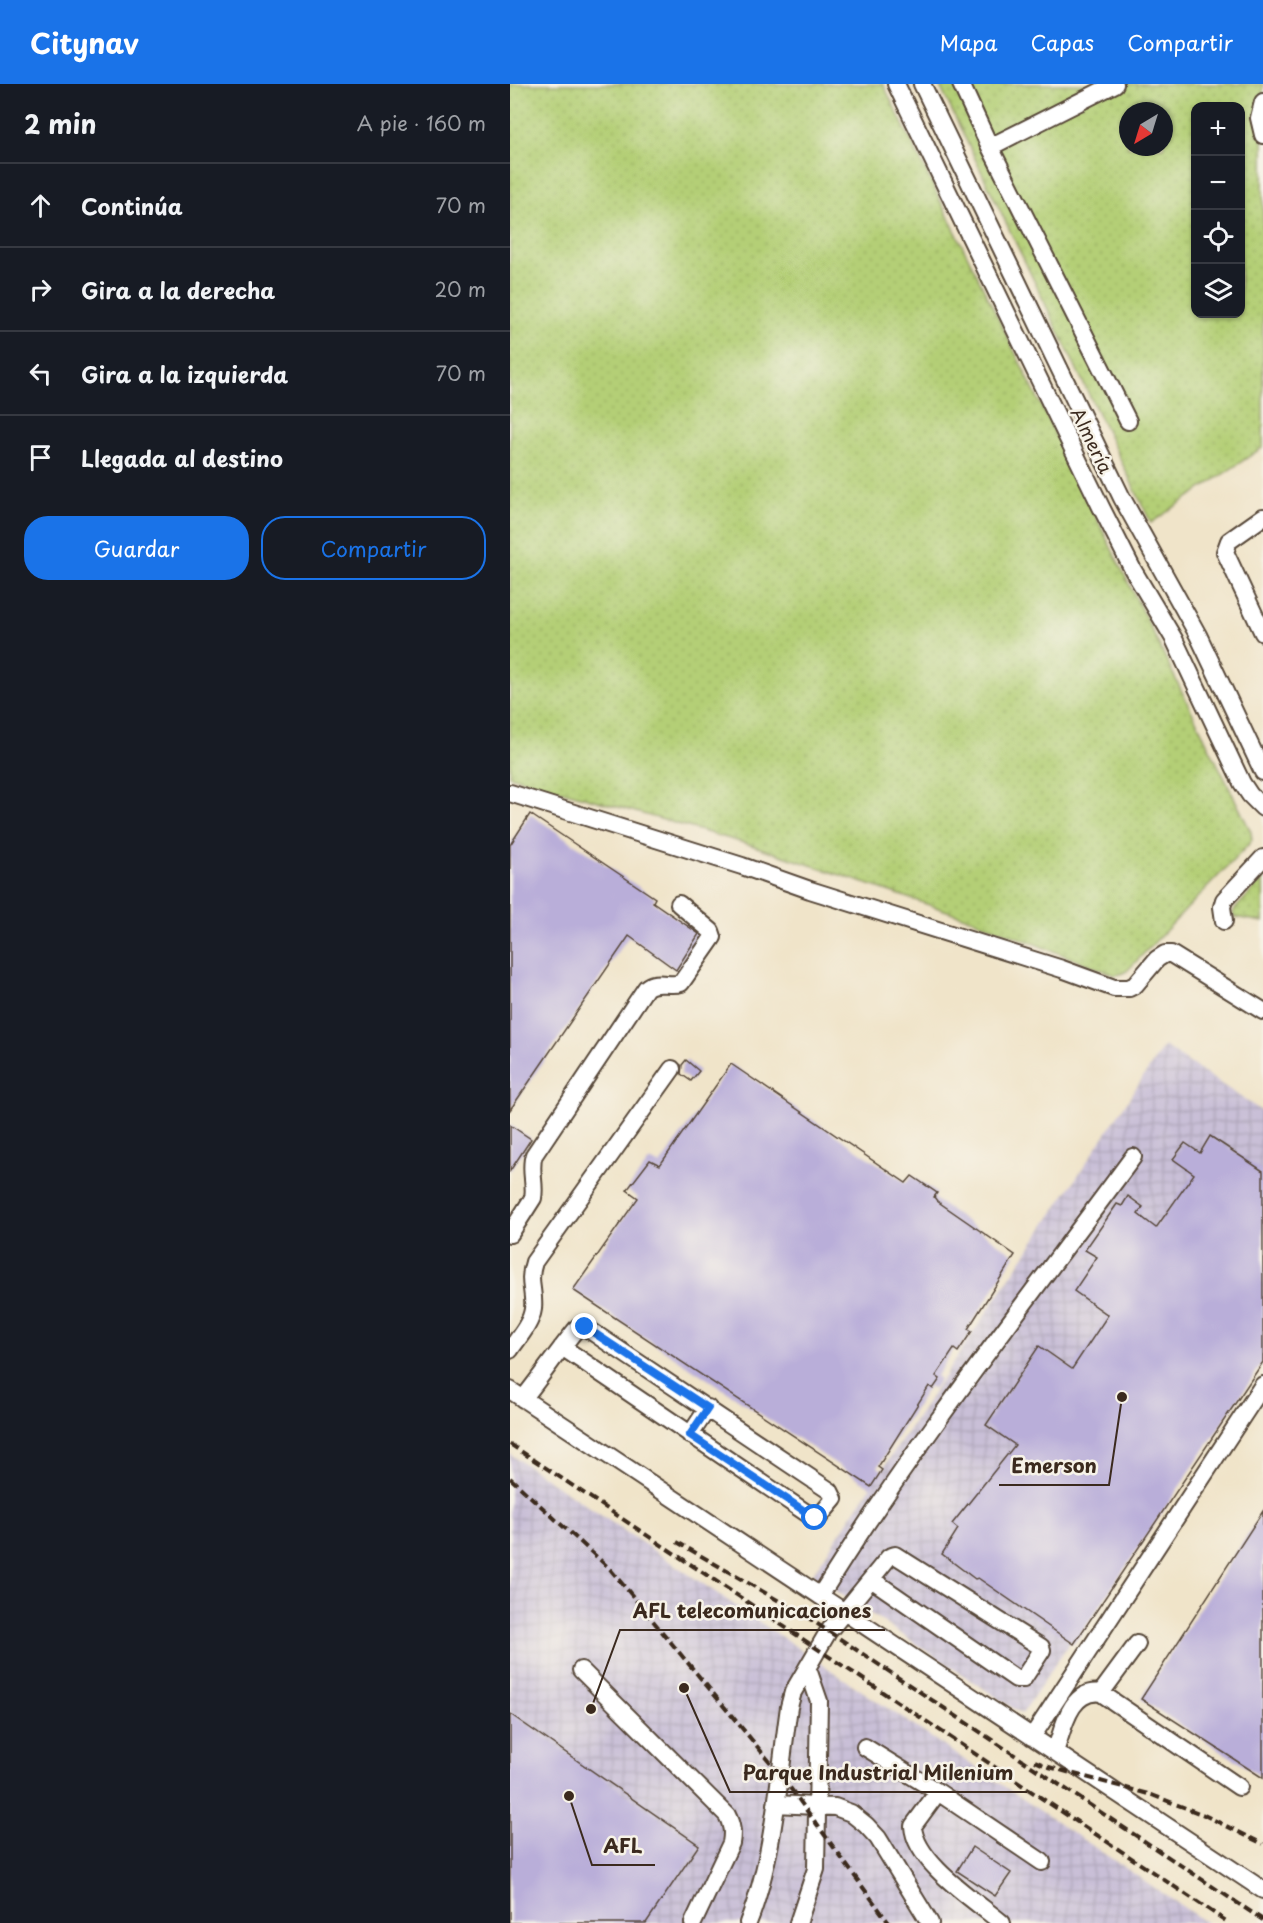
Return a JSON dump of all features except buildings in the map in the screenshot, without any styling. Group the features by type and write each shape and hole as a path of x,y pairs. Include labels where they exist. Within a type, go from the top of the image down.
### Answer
{"street":[{"name":"Almería","path":"896,84 1101,507 1133,570 1174,639 1242,783 1263,808"},
{"name":"Almería","path":"922,84 1122,498 1198,635 1263,772"},
{"path":"961,84 990,147 1128,421"},
{"path":"990,147 1115,84"},
{"path":"1263,102 1259,118 1263,135"},
{"path":"989,278 1011,269"},
{"path":"1101,507 1122,498"},
{"path":"1263,517 1234,537 1226,546 1226,559 1263,633"},
{"path":"510,793 1062,969 1114,988 1121,989 1135,985 1157,959 1165,954 1171,954 1263,1011"},
{"path":"1224,921 1222,907 1224,900 1263,858"},
{"path":"510,1234 533,1198 532,1161 534,1155 646,988 653,983 674,985 681,982 713,937 711,931 679,904"},
{"path":"510,1350 531,1319 533,1310 530,1280 534,1262 672,1069"},
{"path":"820,1596 900,1473 1133,1157"},
{"path":"562,1347 811,1516 819,1516 832,1502 834,1496 831,1491 585,1327 578,1327 517,1394 1263,1890"},
{"path":"1032,1737 1263,1385"},
{"path":"690,1435 708,1408"},
{"path":"748,1923 763,1873 793,1692 817,1650 843,1612 888,1557 895,1555 1041,1647 1042,1650 1024,1677 1021,1680 1016,1679 871,1579"},
{"path":"1101,1693 1137,1644"},
{"path":"798,1923 816,1869 819,1701 808,1669"},
{"path":"581,1670 726,1815 732,1825 731,1843 693,1923"},
{"path":"1055,1752 1069,1715 1078,1699 1084,1694 1101,1693 1239,1787"},
{"path":"865,1747 938,1792 1042,1862"},
{"path":"938,1792 913,1826 914,1834 925,1856 939,1872 1002,1923"},
{"path":"776,1804 817,1804 835,1807 866,1825 878,1838 930,1923"}],"shaded area":[{"path":"1164,1046 1263,1112 1263,1352 1022,1714 812,1575"},
{"path":"510,1454 1207,1923 510,1923"}],"green space":[{"path":"510,84 883,84 1251,832 1252,840 1248,845 1127,971 1115,975 968,918 751,845 510,776"},
{"path":"939,84 1263,84 1263,447 1151,523"},
{"path":"1263,879 1263,922 1235,917 1234,910"}],"railway":[{"path":"510,1444 1229,1923"},
{"path":"510,1478 610,1569 780,1774 889,1923"},
{"path":"677,1542 807,1617 1263,1920"},
{"path":"1035,1761 1049,1767 1152,1795 1204,1815 1263,1844"}],"place":[{"name":"Emerson","path":"1122,1397"},
{"name":"Parque Industrial Milenium","path":"684,1688"},
{"name":"AFL telecomunicaciones","path":"591,1709"},
{"name":"AFL","path":"569,1796"}],"route":[{"path":"585,1327 708,1408 690,1435 815,1518"}]}
